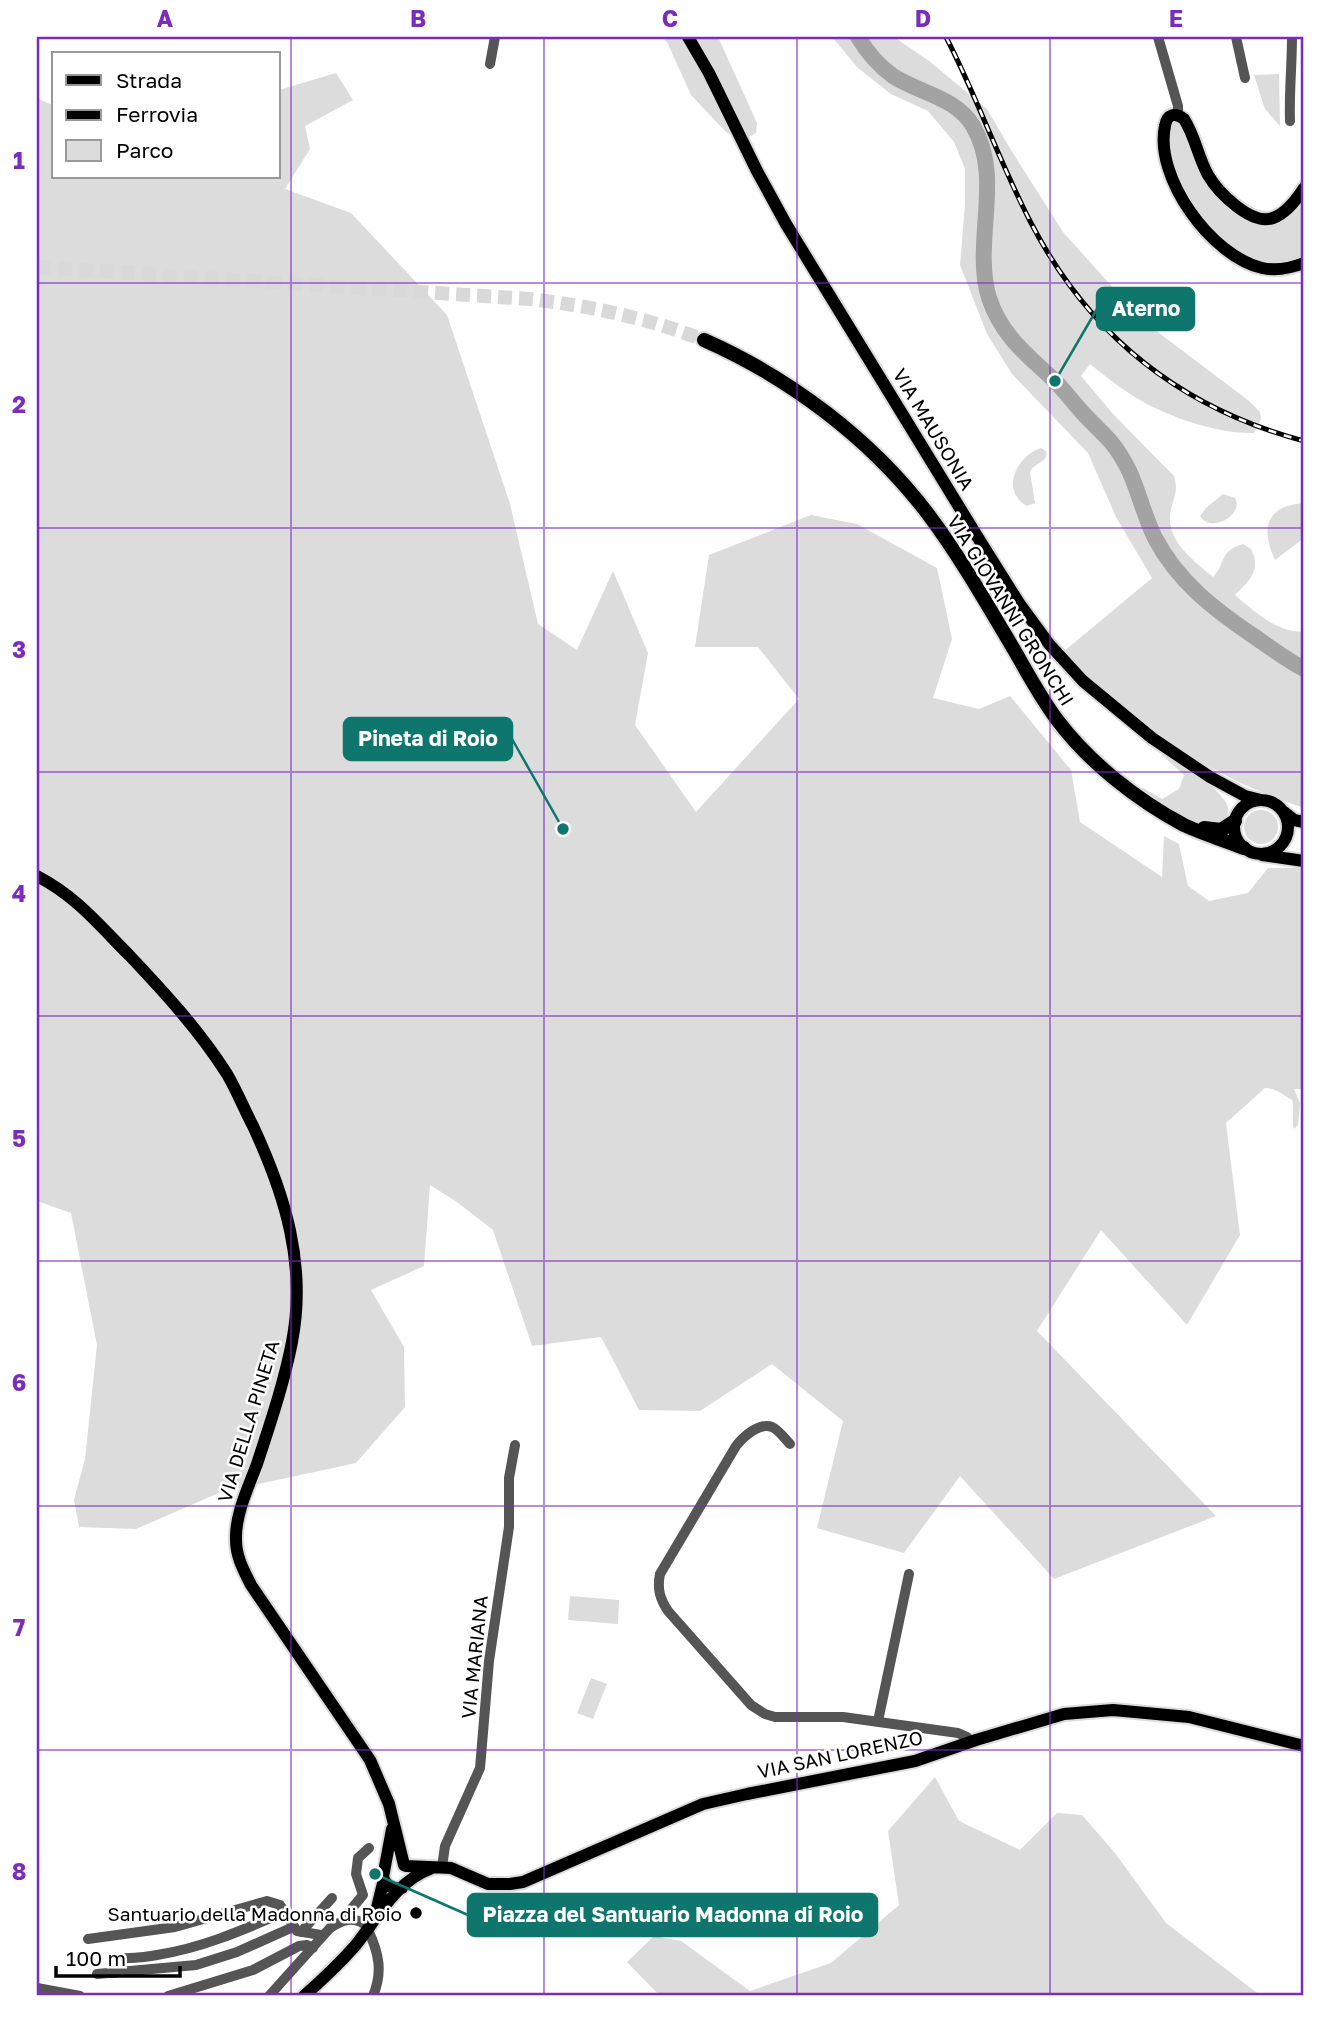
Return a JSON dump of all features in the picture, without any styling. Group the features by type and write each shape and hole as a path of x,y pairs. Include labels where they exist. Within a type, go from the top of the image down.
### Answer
{"highway":[{"name":"VIA GIOVANNI GRONCHI","path":"704,340 754,365 804,397 854,436 899,479 928,514 962,564 1045,702 1077,744 1151,805 1196,830 1249,851"},
{"name":"VIA GIOVANNI GRONCHI","path":"1151,805 1209,829 1221,830 1236,817"}],"main road":[{"name":"VIA MAUSONIA","path":"688,37 786,223 980,541 1034,624 1068,666 1099,696 1152,738 1219,782 1249,798 1261,800"},
{"path":"1303,193 1272,219 1261,219 1240,209 1211,179 1186,122 1178,115 1169,116 1166,121 1163,135 1164,155 1174,184 1198,222 1224,247 1253,265 1274,269 1304,263"},
{"name":"VIA MAUSONIA","path":"1219,782 1232,795 1236,804 1236,817"},
{"path":"1304,822 1294,820 1274,803 1261,800 1248,803 1236,817 1235,836 1249,851 1275,858 1304,860"},
{"path":"1249,851 1271,852 1284,842 1289,827 1284,812"},
{"name":"VIA DELLA PINETA","path":"37,876 76,900 169,997 225,1072 271,1169 291,1230 297,1269 297,1303 292,1342 271,1422 238,1519 238,1557 251,1585 365,1750 383,1788 405,1865"},
{"name":"VIA SAN LORENZO","path":"405,1865 440,1867 463,1872 488,1884 510,1884 523,1881 703,1804 915,1762 970,1742 1064,1714 1114,1710 1189,1717 1304,1746"},
{"name":"VIA DELLA PINETA","path":"370,1927 384,1875 392,1832 392,1815"},
{"path":"392,1863 405,1865 410,1875 405,1886 392,1888 384,1875 392,1863"},
{"path":"304,1996 340,1963 389,1900 419,1873 440,1867"}],"street":[{"path":"490,64 495,37"},
{"path":"1158,37 1178,115"},
{"path":"1236,37 1245,78"},
{"path":"1290,121 1292,37"},
{"path":"790,1444 778,1431 765,1426 741,1440 666,1564 658,1584 659,1594 668,1611 758,1710 765,1714 785,1718 829,1716 878,1721 958,1733 967,1737 970,1742"},
{"name":"VIA MARIANA","path":"440,1867 444,1846 480,1768 496,1602 509,1527 509,1478 515,1445"},
{"path":"878,1721 909,1574"},
{"path":"348,1919 349,1913 363,1895 356,1873 358,1858 369,1848"},
{"path":"97,1974 199,1964 233,1954 297,1930 332,1898"},
{"path":"88,1939 175,1927 267,1901 278,1904 297,1930 321,1936"},
{"path":"115,1973 114,1959 156,1955 188,1948 229,1936 285,1912"},
{"path":"269,1996 321,1936 348,1919 359,1920 370,1927 380,1966 373,1996"},
{"path":"167,1996 253,1970 299,1946 307,1945 313,1948"},
{"path":"37,1988 80,1996"}],"green space":[{"path":"662,37 718,37 757,123 756,133 749,137 735,138 725,131 691,95 667,42"},
{"path":"832,37 894,37 929,61 987,109 1063,232 1142,320 1260,412 1261,419 1254,433 1206,427 1143,402 1090,364 1081,376 1113,414 1174,476 1176,489 1170,520 1172,530 1182,548 1213,577 1230,550 1243,544 1251,549 1255,563 1252,575 1235,595 1275,625 1304,632 1304,808 1235,780 1173,745 1117,703 1062,653 1152,578 1116,517 1088,453 1012,374 987,334 960,265 965,169 954,142 928,111 891,94 858,68"},
{"path":"336,73 353,100 305,126 310,149 285,189 351,213 447,315 510,504 538,624 577,650 613,571 648,653 635,725 696,812 799,699 758,647 695,647 709,555 811,515 857,524 937,568 952,639 933,698 979,709 1010,696 1071,770 1080,822 1162,877 1164,836 1179,844 1188,886 1209,901 1248,893 1268,868 1304,868 1304,1089 1294,1089 1300,1103 1298,1125 1294,1129 1292,1100 1269,1088 1265,1088 1226,1123 1240,1235 1187,1325 1101,1230 1037,1331 1216,1516 1054,1579 960,1476 904,1553 817,1528 843,1421 772,1364 700,1411 639,1410 601,1337 532,1346 493,1230 430,1185 424,1266 371,1290 404,1347 405,1407 356,1463 221,1492 136,1529 79,1527 74,1500 85,1459 97,1345 71,1213 37,1201 37,98 52,105 52,178 280,178 280,90"},
{"path":"1279,74 1280,126 1265,109 1254,75"},
{"path":"1176,121 1182,127 1219,196 1277,222 1304,204 1304,257 1277,263 1253,259 1238,251 1211,227 1188,198 1174,170 1170,140 1172,122"},
{"path":"1041,448 1046,451 1045,458 1030,472 1035,503 1027,506 1014,492 1014,474 1024,458"},
{"path":"1223,494 1235,498 1235,511 1218,523 1205,521 1200,516"},
{"path":"1304,503 1304,538 1275,560 1268,538 1270,521 1281,509"},
{"path":"1161,754 1188,769 1219,793 1228,808 1222,823 1204,825 1177,815 1145,796 1141,787 1162,799 1179,789 1184,775"},
{"path":"1261,810 1273,815 1278,827 1273,839 1261,844 1249,839 1244,827 1249,815"},
{"path":"570,1596 619,1600 618,1624 568,1620"},
{"path":"591,1678 607,1684 593,1719 577,1713"},
{"path":"935,1777 959,1821 1020,1850 1057,1813 1082,1815 1115,1853 1166,1923 1261,1996 660,1996 627,1962 654,1936 681,1941 750,1991 831,1963 899,1905 888,1831"}],"waterway":[{"path":"858,37 865,48 893,76 957,108 973,126 982,146 986,167 985,277 994,311 1008,334 1058,384 1120,454 1132,477 1155,538 1186,582 1226,616 1304,669"}],"tunnel":[{"path":"37,267 530,299 618,314 662,325 704,340"}],"railway":[{"path":"946,37 1030,221 1080,299 1110,332 1143,362 1178,387 1217,409 1259,427 1304,441"}],"place":[{"name":"Aterno","path":"1055,381"},
{"name":"Pineta di Roio","path":"563,829"},
{"name":"Piazza del Santuario Madonna di Roio","path":"375,1874"},
{"name":"Santuario della Madonna di Roio","path":"416,1913"}]}
